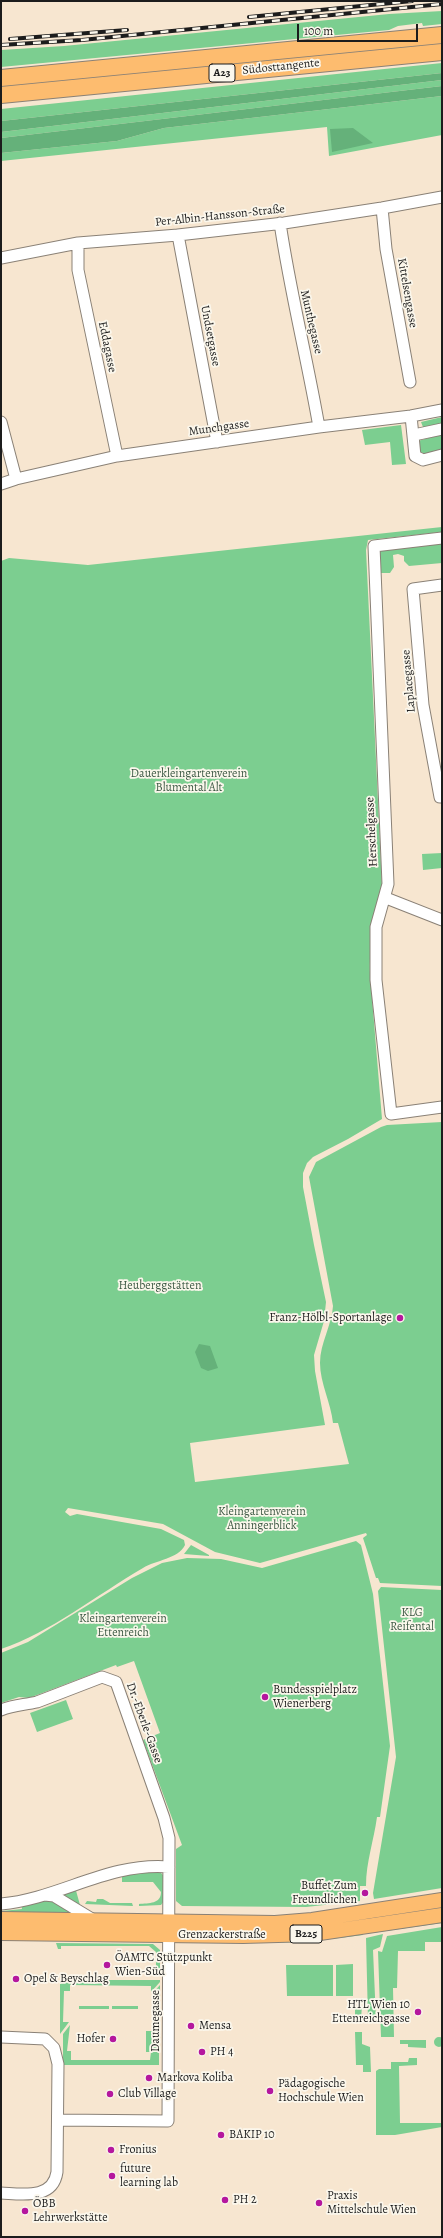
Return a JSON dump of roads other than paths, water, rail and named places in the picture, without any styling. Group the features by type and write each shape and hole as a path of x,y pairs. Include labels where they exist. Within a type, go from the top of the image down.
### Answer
{"highway":[{"name":"Südosttangente","path":"1,78 442,35"},
{"name":"Südosttangente","path":"1,95 442,52"}],"main road":[{"name":"Grenzackerstraße","path":"1,1919 170,1920 275,1923 312,1920 442,1900"},
{"name":"Grenzackerstraße","path":"1,1933 170,1935 312,1934 442,1915"}],"street":[{"name":"Per-Albin-Hansson-Straße","path":"1,258 78,243 178,235 280,223 382,208 442,197"},
{"name":"Kittelsengasse","path":"382,208 386,248 410,382"},
{"name":"Munthegasse","path":"280,223 289,282 306,354 319,426"},
{"name":"Undsetgasse","path":"178,235 217,442"},
{"name":"Eddagasse","path":"78,243 78,270 117,456"},
{"name":"Munchgasse","path":"1,484 16,479 117,456 319,426 411,416 442,410"},
{"path":"411,416 414,435 412,444 417,458 423,460 442,455"},
{"path":"1,422 16,479"},
{"path":"414,435 442,429"},
{"name":"Herschelgasse","path":"442,538 374,546 388,884 386,898 376,927 376,980 391,1114 442,1107"},
{"name":"Laplacegasse","path":"442,585 413,589 423,705 440,797 442,797"},
{"path":"386,898 442,920"},
{"name":"Dr.-Eberle-Gasse","path":"1,1710 16,1704 27,1705 37,1702 102,1677 116,1682 164,1818 169,1838 169,1867"},
{"path":"1,1904 45,1895 124,1869 145,1866 169,1867"},
{"name":"Grenzackerstraße","path":"169,1867 170,1920"},
{"path":"45,1895 54,1896 92,1919"},
{"name":"Daumegasse","path":"58,2120 168,2121 170,1920"},
{"path":"1,2037 41,2038 48,2041 54,2048 58,2064 57,2172 53,2185 36,2194 1,2193"}],"railway":[{"path":"249,17 412,1"},
{"path":"1,45 82,40 442,4"},
{"path":"10,39 127,30"}],"place":[{"name":"Franz-Hölbl-Sportanlage","path":"400,1318"},
{"name":"Bundesspielplatz Wienerberg","path":"265,1697"},
{"name":"Buffet Zum Freundlichen","path":"365,1893"},
{"name":"ÖAMTC Stützpunkt Wien-Süd","path":"107,1965"},
{"name":"Opel & Beyschlag","path":"16,1979"},
{"name":"HTL Wien 10 Ettenreichgasse","path":"418,2012"},
{"name":"Mensa","path":"191,2026"},
{"name":"Hofer","path":"113,2039"},
{"name":"PH 4","path":"202,2052"},
{"name":"Markova Koliba","path":"149,2078"},
{"name":"Pädagogische Hochschule Wien","path":"270,2091"},
{"name":"Club Village","path":"110,2094"},
{"name":"BAKIP 10","path":"221,2135"},
{"name":"Fronius","path":"111,2150"},
{"name":"future learning lab","path":"112,2176"},
{"name":"PH 2","path":"225,2200"},
{"name":"Praxis Mittelschule Wien","path":"319,2203"},
{"name":"ÖBB Lehrwerkstätte","path":"25,2211"}],"park label":[{"name":"Dauerkleingartenverein Blumental Alt","path":"189,781"},
{"name":"Heuberggstätten","path":"160,1286"},
{"name":"Kleingartenverein Anningerblick","path":"262,1519"},
{"name":"KLG Reifental","path":"412,1620"},
{"name":"Kleingartenverein Ettenreich","path":"123,1626"}]}
